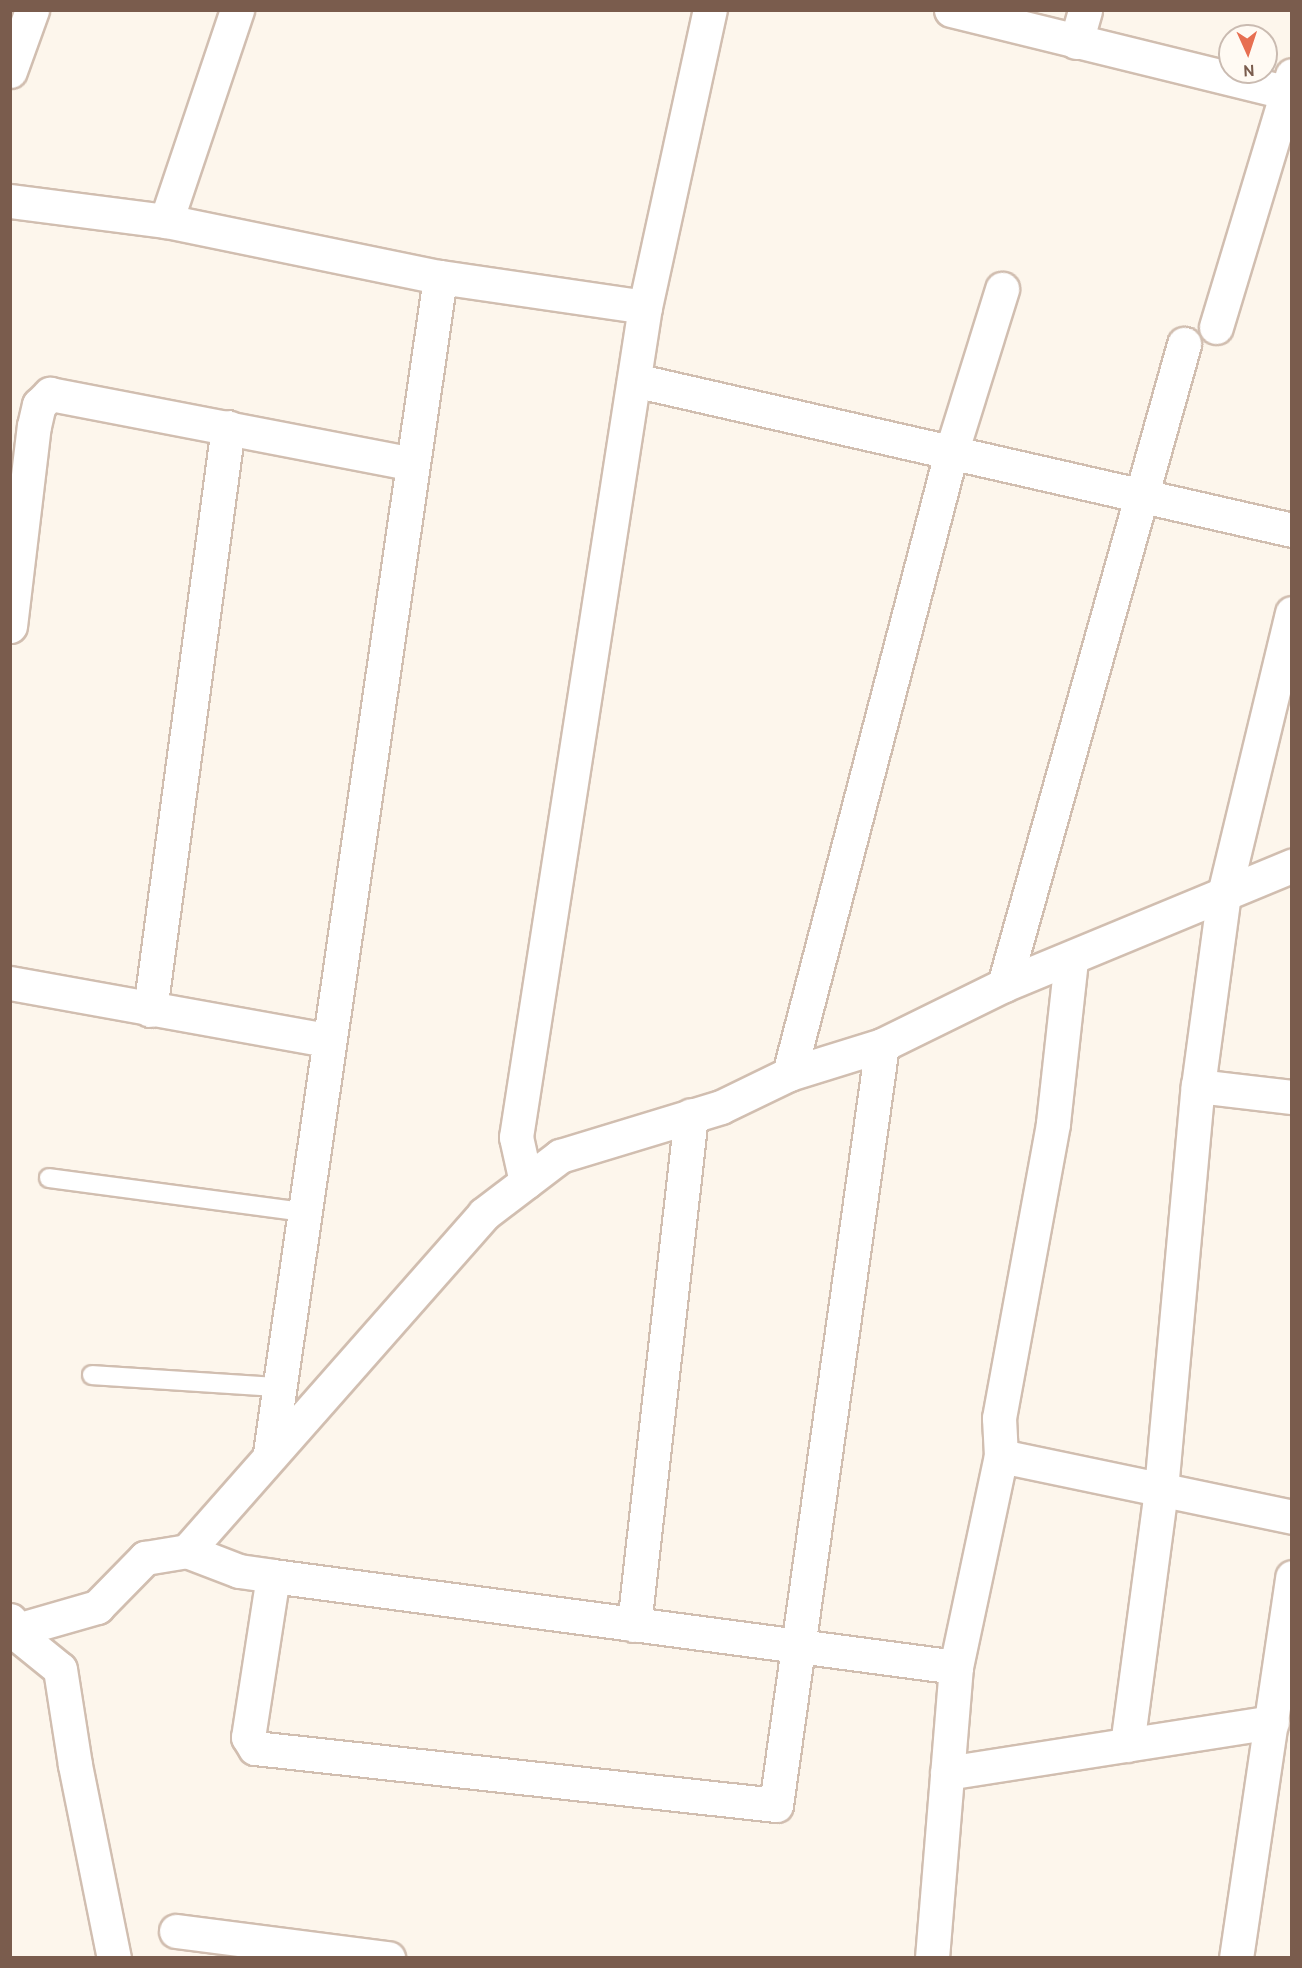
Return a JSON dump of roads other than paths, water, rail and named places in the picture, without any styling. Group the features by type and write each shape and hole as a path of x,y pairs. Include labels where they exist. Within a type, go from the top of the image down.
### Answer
{"street":[{"path":"10,71 32,10"},
{"path":"166,221 237,10"},
{"path":"526,1182 516,1137 645,307 710,10"},
{"path":"951,10 1076,42 1290,87 1216,327"},
{"path":"1076,42 1085,10"},
{"path":"10,201 166,221 440,277 645,307"},
{"path":"270,1453 327,1040 440,277"},
{"path":"789,1074 951,453 1002,289"},
{"path":"1004,985 1138,496 1184,344"},
{"path":"634,380 1292,530"},
{"path":"10,626 34,426 39,405 50,394 412,464"},
{"path":"150,1010 228,427"},
{"path":"1127,1745 1161,1489 1198,1086 1224,894 1292,613"},
{"path":"187,1551 270,1453 484,1214 560,1156 721,1107 789,1074 882,1045 1004,985 1071,960 1292,866"},
{"path":"932,1958 956,1667 1001,1456 999,1418 1053,1123 1071,960"},
{"path":"10,983 327,1040"},
{"path":"273,1576 248,1737 255,1748 776,1805 800,1645 847,1270 882,1045"},
{"path":"1198,1086 1292,1096"},
{"path":"634,1625 691,1115"},
{"path":"1001,1456 1292,1517"},
{"path":"11,1628 97,1608 145,1558 187,1551 239,1571 956,1667"},
{"path":"1236,1958 1292,1577"},
{"path":"11,1628 60,1669 75,1765 114,1958"},
{"path":"947,1773 1272,1722"},
{"path":"176,1931 388,1958"}],"lane":[{"path":"49,1178 303,1212"},
{"path":"92,1375 279,1386"}]}
